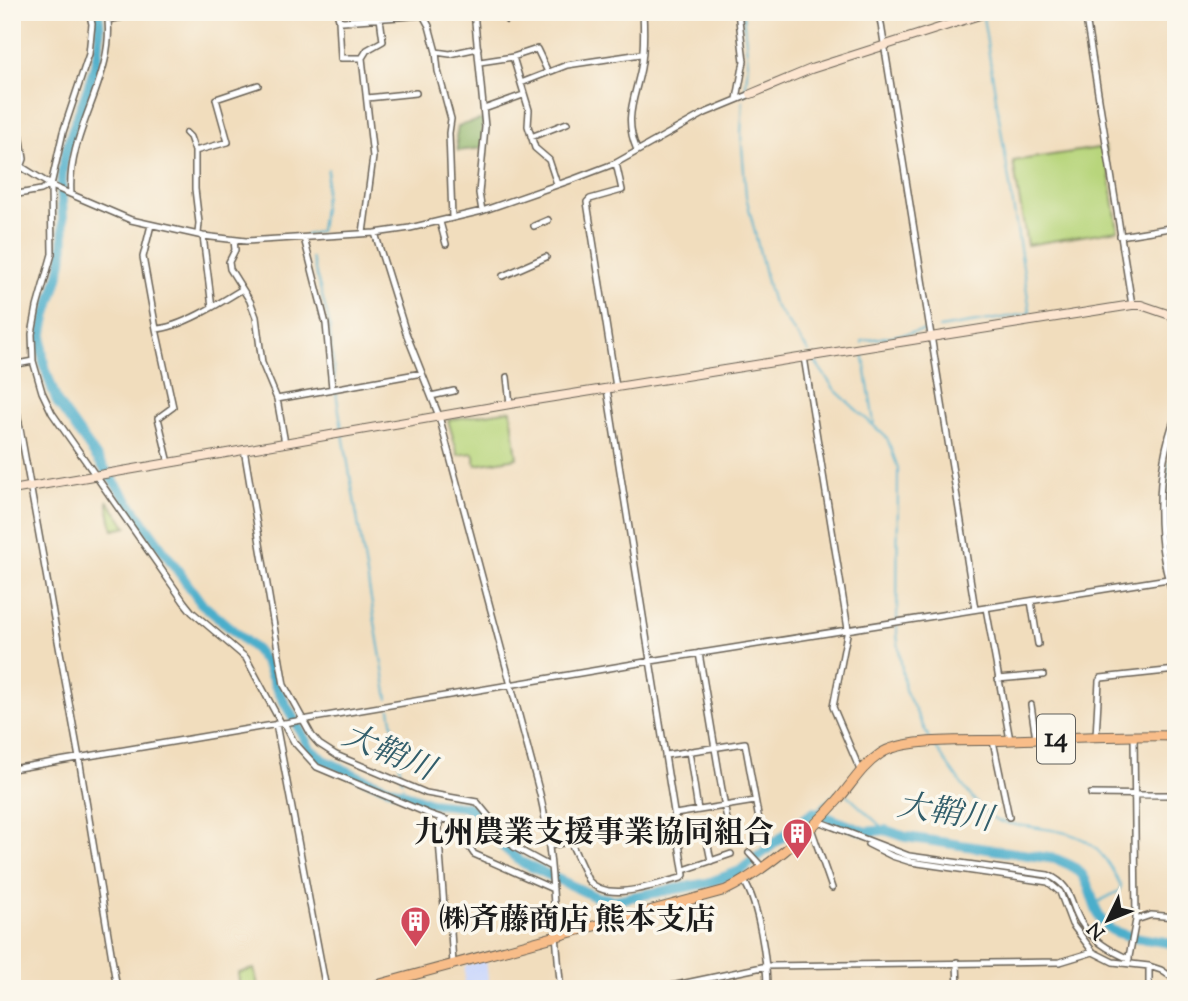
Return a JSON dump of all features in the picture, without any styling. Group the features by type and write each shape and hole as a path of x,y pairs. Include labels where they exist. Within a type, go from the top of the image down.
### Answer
{"main road":[{"name":"14","path":"362,989 726,890 744,881 760,865 819,821 860,770 891,748 924,743 1134,735 1176,736"}],"street":[{"path":"89,12 92,24 89,54 63,132 52,186 52,254 32,334 33,361 52,414 98,475 184,602 246,658 294,742 317,767 457,825 474,854 553,888"},
{"path":"69,193 79,136 107,58 110,35 107,12"},
{"path":"108,20 147,12"},
{"path":"337,12 341,58 362,58"},
{"path":"474,12 485,127 479,192 482,211"},
{"path":"504,12 507,20"},
{"path":"637,150 632,139 630,116 641,67 643,12"},
{"path":"738,12 744,61 738,99"},
{"path":"879,12 975,609"},
{"path":"12,161 52,186 131,220 201,235 234,240 375,233 440,222 512,202 616,163 705,113 809,70 989,12"},
{"path":"1085,12 1132,305"},
{"path":"339,20 422,15 429,26 451,118 449,133 452,218"},
{"path":"363,233 373,157 362,58 367,50 383,41 380,18"},
{"path":"436,52 450,54 478,48"},
{"path":"480,62 539,50 548,72"},
{"path":"521,83 567,65 641,54"},
{"path":"513,57 528,110 528,126 534,148 548,160 557,184"},
{"path":"12,84 24,159 22,167"},
{"path":"195,152 228,142 216,99 258,85"},
{"path":"367,99 416,93"},
{"path":"484,109 523,95"},
{"path":"531,137 567,123"},
{"path":"186,133 195,152 201,235 212,307"},
{"path":"616,163 622,190 587,202 616,387"},
{"path":"12,195 52,186"},
{"path":"534,226 548,220"},
{"path":"440,222 446,244"},
{"path":"151,225 143,257 173,407 158,418 169,463"},
{"path":"1120,236 1176,227"},
{"path":"375,233 405,333 439,416 540,794 550,846 561,989"},
{"path":"304,238 326,324 332,388"},
{"path":"234,240 235,250 229,262 232,276 250,301 256,317 262,363 276,399 285,443"},
{"path":"503,276 546,257"},
{"path":"156,329 169,328 221,304 241,290"},
{"path":"12,490 510,404 1132,305 1141,305 1176,317"},
{"path":"805,357 848,629 833,707 860,770"},
{"path":"12,365 33,361"},
{"path":"276,399 422,373"},
{"path":"507,377 510,404"},
{"path":"12,384 117,989"},
{"path":"550,846 570,841 588,880 592,885 610,893 681,878 684,870 607,389"},
{"path":"431,396 454,391"},
{"path":"1176,415 1167,440 1162,469 1168,579 1176,602"},
{"path":"244,449 284,685 312,736 328,751 397,781 435,795 477,802 514,847 551,868"},
{"path":"1165,531 1176,529"},
{"path":"12,769 510,684 1168,579"},
{"path":"1031,601 1038,644"},
{"path":"986,608 1010,740"},
{"path":"699,653 728,826"},
{"path":"1096,737 1101,678 1176,670"},
{"path":"998,679 1043,675"},
{"path":"1031,705 1036,739"},
{"path":"282,723 326,989"},
{"path":"1128,962 1136,920 1134,735"},
{"path":"993,741 1009,817"},
{"path":"666,755 745,743 761,831"},
{"path":"689,751 698,810"},
{"path":"1091,794 1176,794"},
{"path":"675,814 755,801"},
{"path":"441,819 438,827 445,920 451,932 453,964"},
{"path":"819,821 909,856 1048,874 1064,884 1080,921 1090,935 1128,962"},
{"path":"809,829 832,888"},
{"path":"679,835 702,832 707,841 711,861"},
{"path":"863,840 873,848 911,862 1048,882 1060,892 1072,924 1093,952 1113,961 1161,970 1176,980"},
{"path":"749,853 760,865"},
{"path":"684,870 731,854"},
{"path":"744,881 751,894 767,966 767,989"},
{"path":"1136,920 1151,915 1176,917"},
{"path":"657,989 767,966 1060,962 1093,952"},
{"path":"957,962 958,989"},
{"path":"1149,966 1149,989"}],"shaded area":[{"path":"486,959 489,989 464,989 465,966"}],"green space":[{"path":"483,119 482,148 458,151 458,126"},
{"path":"1105,147 1118,230 1027,245 1013,161"},
{"path":"511,410 517,458 476,465 473,453 458,455 448,420"},
{"path":"107,500 127,527 113,530"},
{"path":"254,969 259,989 240,989 238,973"}],"waterway":[{"name":"大鞘川","path":"98,12 100,32 94,69 64,161 62,264 43,334 42,353 45,367 57,402 201,603 256,650 267,665 310,749 324,760 362,778 430,803 468,807 479,814 501,845 521,862 596,897 615,900 708,883 740,871 813,812 866,832 885,830 906,837 1056,859 1081,873 1099,915 1108,928 1130,936 1176,944"},
{"path":"743,12 748,63 745,95"},
{"path":"1166,12 1176,71"},
{"path":"939,328 1027,314 1030,311 983,17"},
{"path":"743,100 741,134 746,196 768,286 773,303 809,352"},
{"path":"306,235 320,231 328,169"},
{"path":"312,258 329,322 335,384"},
{"path":"862,343 927,330"},
{"path":"863,352 874,423"},
{"path":"814,360 835,390 887,438 898,468 897,635 905,690 929,738"},
{"path":"336,392 342,429"},
{"path":"1176,433 1169,466 1167,507 1169,548 1176,581"},
{"path":"343,434 388,699"},
{"path":"390,709 402,781"},
{"path":"936,748 972,797 995,819 1008,824 1076,836 1096,849 1121,886 1119,891 1094,904"},
{"name":"大鞘川","path":"403,786 403,793"},
{"path":"813,812 839,791"},
{"path":"847,795 885,830"}],"place":[{"name":"九州農業支援事業協同組合","path":"797,861"},
{"name":"㈱斉藤商店 熊本支店","path":"416,948"}]}
